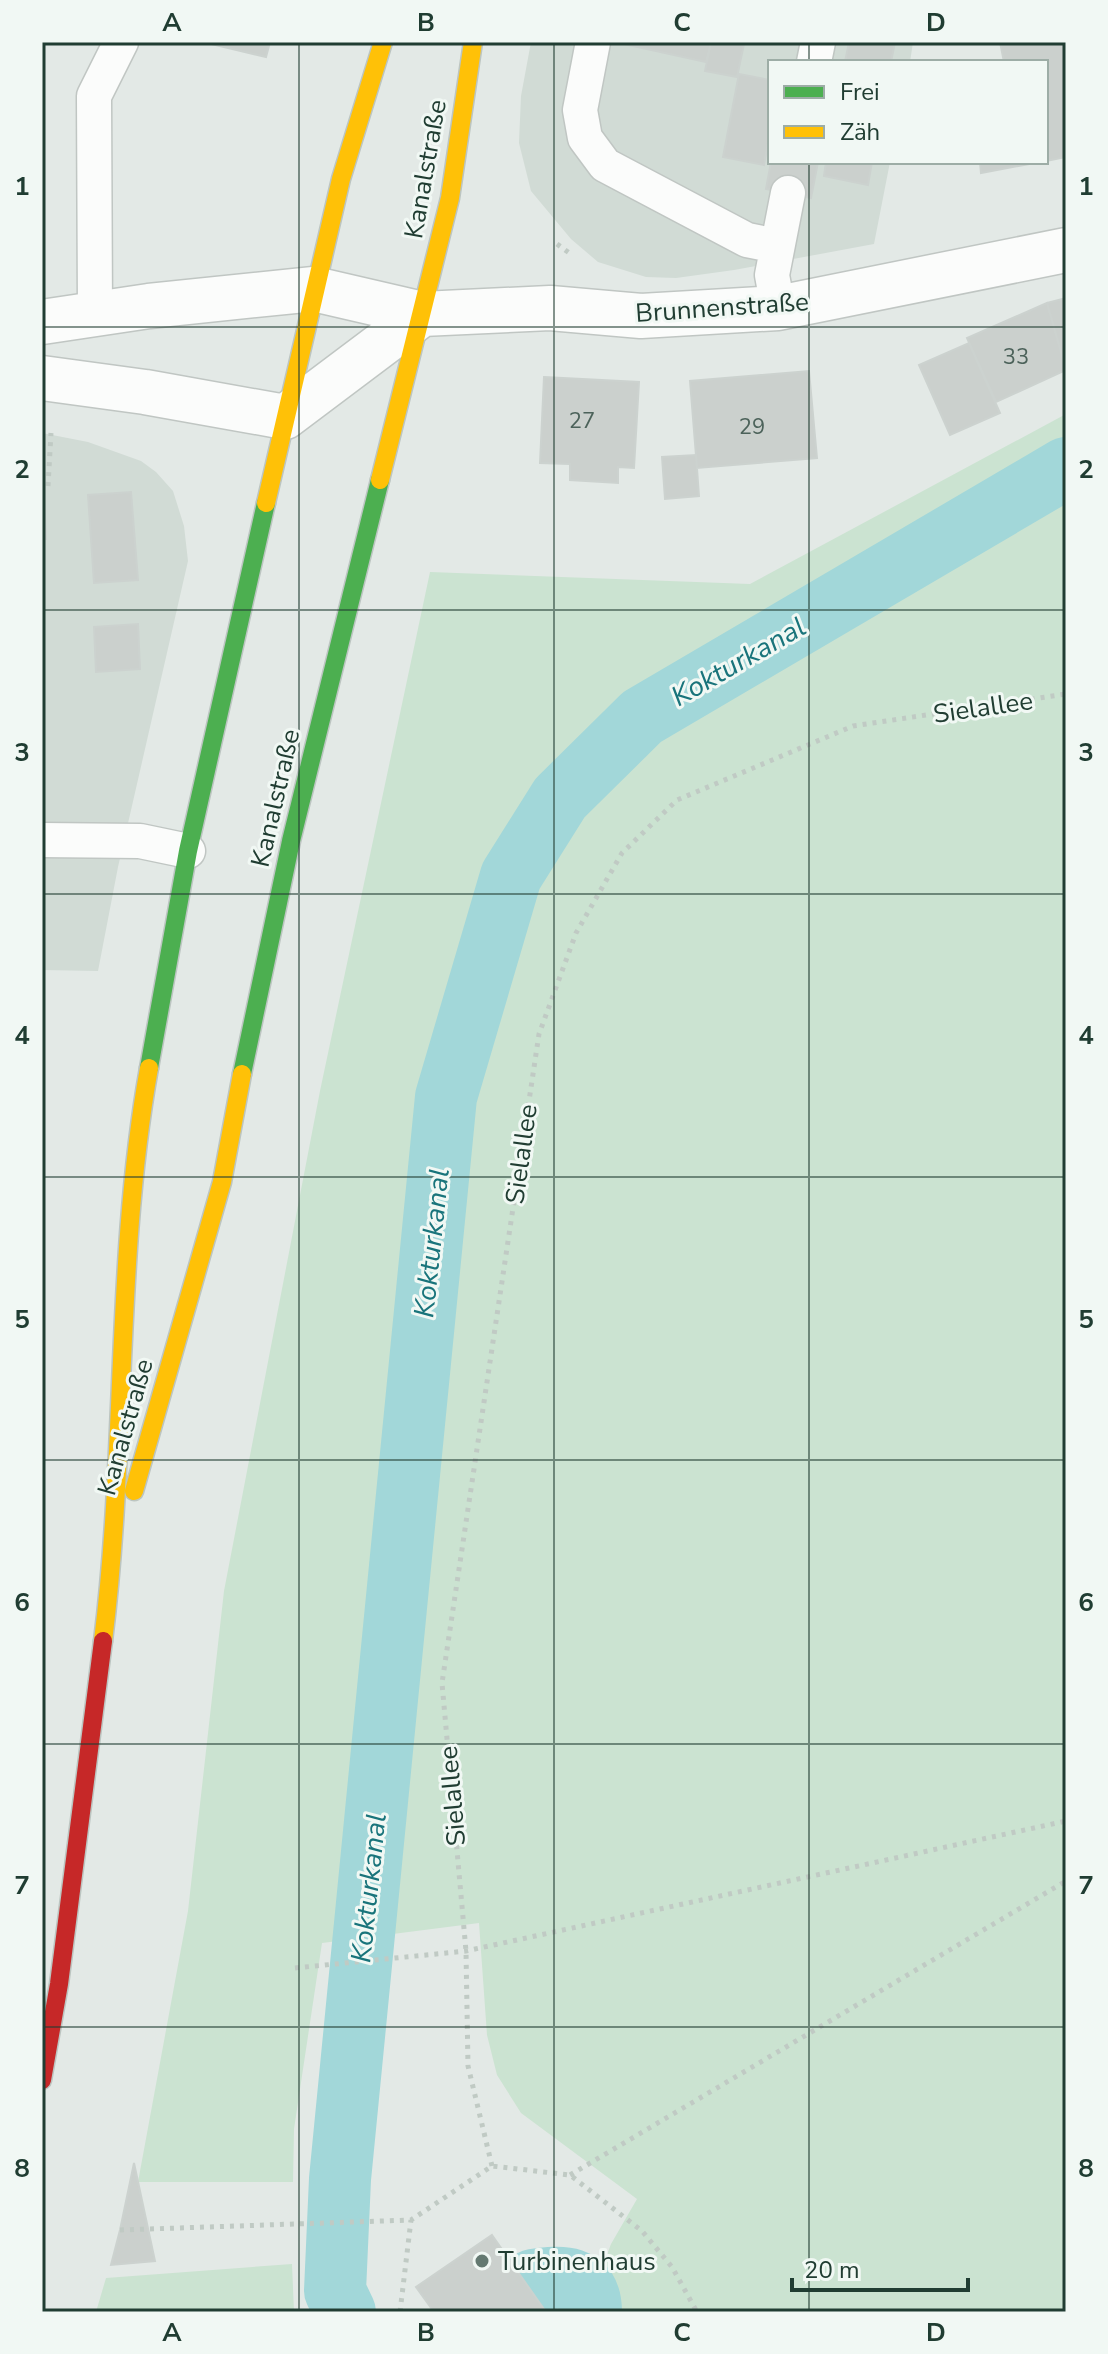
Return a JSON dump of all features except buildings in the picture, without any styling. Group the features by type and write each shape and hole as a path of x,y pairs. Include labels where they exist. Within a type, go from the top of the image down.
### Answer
{"main road":[{"name":"Kanalstraße","path":"42,2080 59,1984 113,1562 133,1178 145,1089 188,851 314,289 341,179 383,42"},
{"name":"Kanalstraße","path":"113,1562 222,1182 252,1021 291,841 450,198 473,42"}],"street":[{"name":"Brunnenstraße","path":"42,322 95,313 314,289 422,314 550,308 641,316 778,308 1066,250"},
{"path":"42,378 145,392 285,417 422,314"}],"lane":[{"path":"95,313 94,96 121,42"},
{"path":"593,42 580,110 585,138 605,165 747,240 777,246"},
{"path":"778,308 772,275 788,193"},
{"path":"42,840 140,841 188,851"}],"path":[{"path":"48,486 52,420"},
{"name":"Sielallee","path":"492,2166 468,2066 466,1951 442,1683 539,1034 576,933 622,853 677,800 853,726 1066,694"},
{"path":"295,1968 466,1951 1066,1821"},
{"path":"570,2175 1066,1881"},
{"path":"120,2230 411,2220 492,2166 570,2175 642,2231 672,2267 697,2312"},
{"path":"400,2312 411,2220"}],"shaded area":[{"path":"531,42 913,42 910,60 768,60 768,164 890,164 874,244 676,278 646,277 598,262 571,239 531,191 519,143 521,96"},
{"path":"42,433 88,442 141,461 156,472 173,491 184,526 188,561 118,867 98,971 42,970"}],"green space":[{"path":"1066,414 1066,2312 586,2312 611,2244 637,2199 521,2113 497,2075 487,2035 479,1923 322,1943 294,2129 293,2182 138,2182 188,1911 224,1591 320,1091 430,572 750,584"},
{"path":"292,2264 294,2312 96,2312 106,2278"}],"waterway":[{"name":"Kokturkanal","path":"345,2312 335,2291 340,2179 446,1097 511,876 560,798 642,717 1066,468"},
{"name":"Kokturkanal","path":"533,2280 564,2278 580,2284 590,2299 591,2312"}],"traffic: fast":[{"path":"242,1074 291,841 380,480"},
{"path":"149,1068 188,851 266,503"}],"traffic: slow":[{"path":"266,503 341,179 383,42"},
{"path":"380,480 450,198 473,42"},
{"path":"103,1641 116,1498 131,1211 149,1068"},
{"path":"134,1491 222,1182 242,1074"}],"traffic: jam":[{"path":"42,2080 59,1984 103,1641"}],"place":[{"name":"Turbinenhaus","path":"482,2261"}]}
